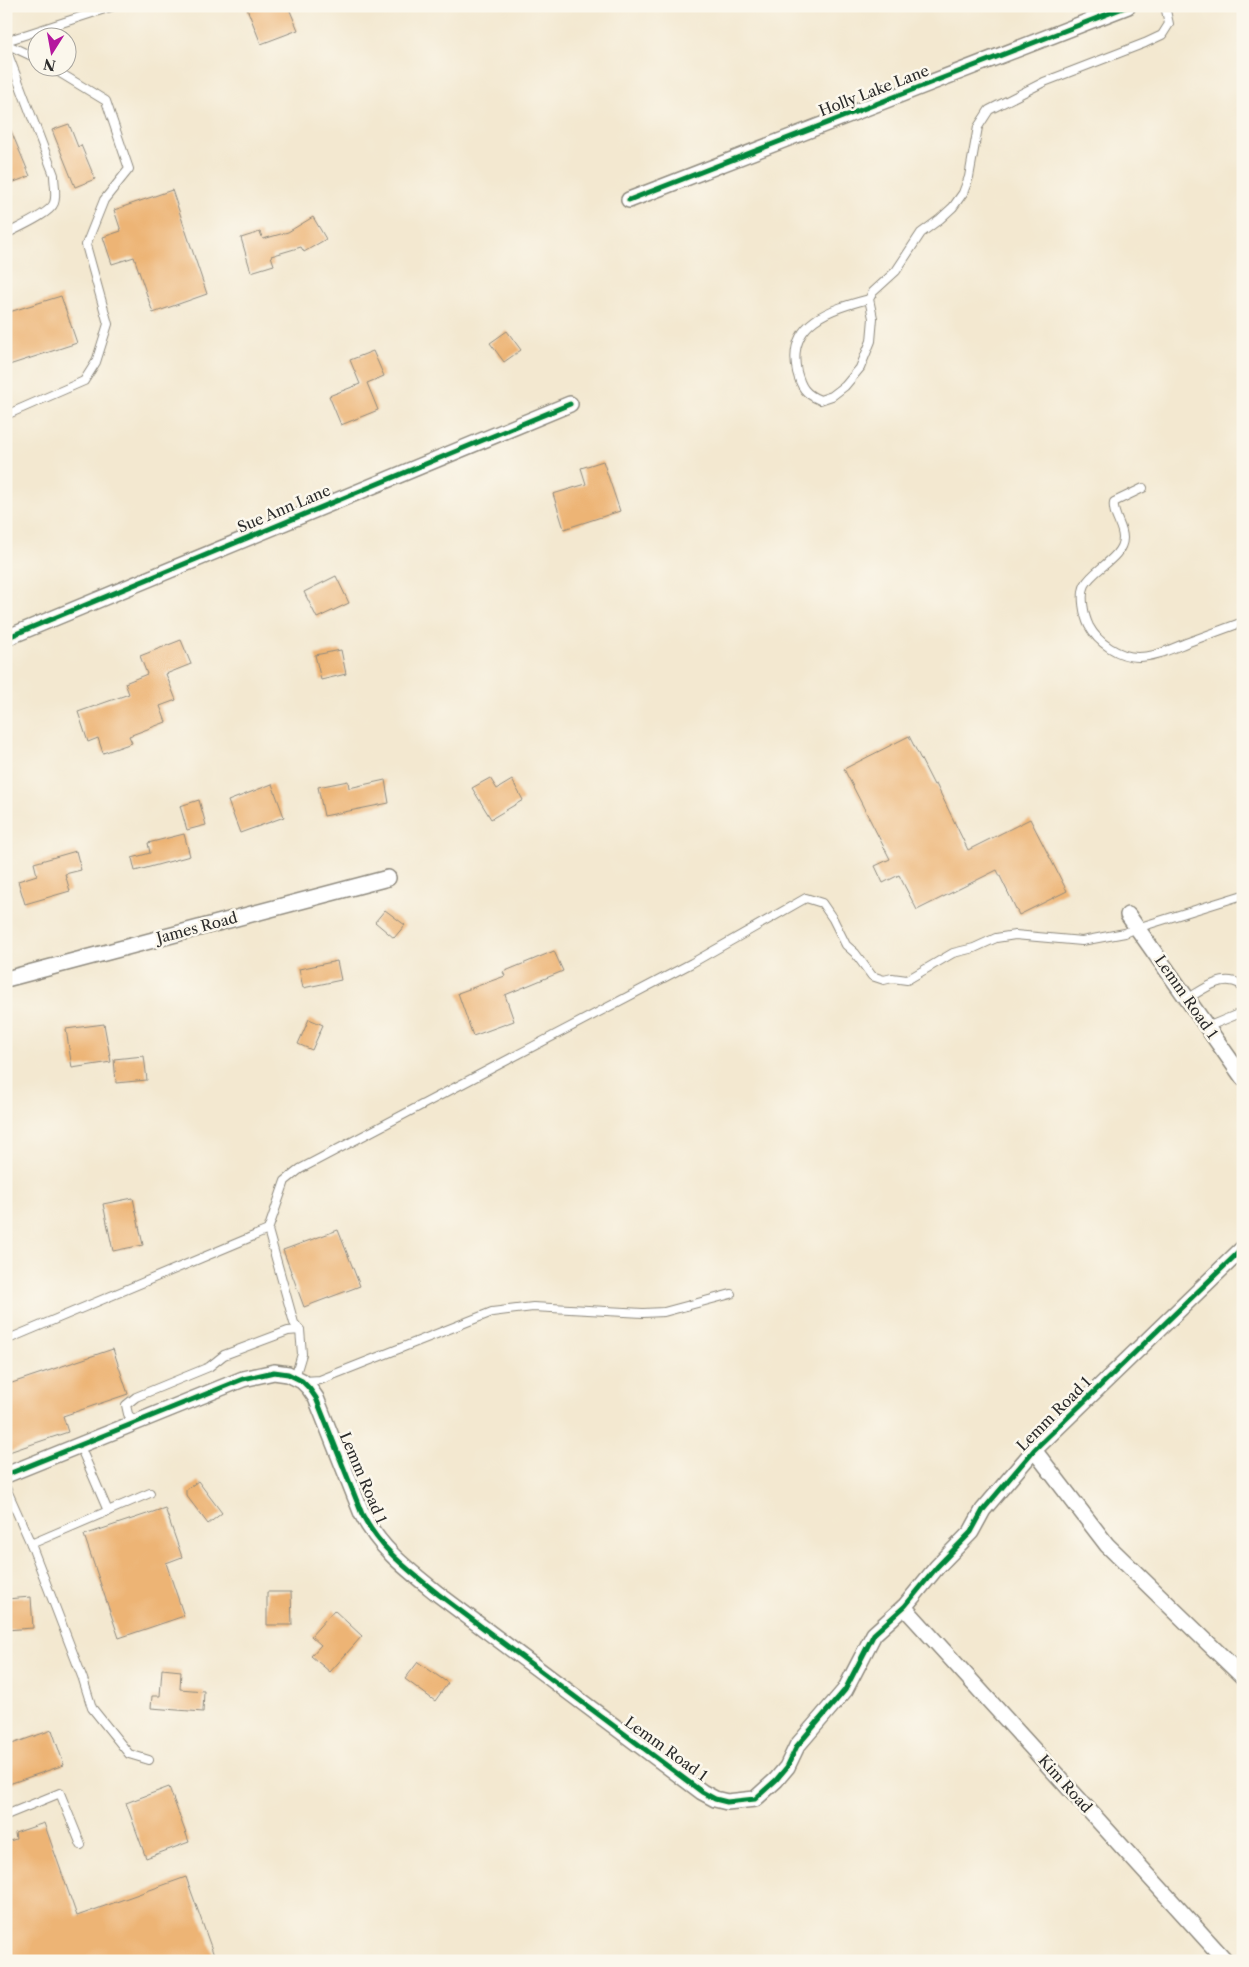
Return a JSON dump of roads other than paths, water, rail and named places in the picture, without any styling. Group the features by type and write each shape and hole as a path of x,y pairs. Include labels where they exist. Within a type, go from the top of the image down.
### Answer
{"street":[{"name":"Holly Lake Lane","path":"629,200 1128,6"},
{"name":"Sue Ann Lane","path":"6,638 570,404"},
{"name":"James Road","path":"6,979 388,878"},
{"name":"Lemm Road 1","path":"1128,915 1243,1078"},
{"name":"Lemm Road 1","path":"298,1379 316,1398 362,1514 372,1532 385,1549 438,1594 673,1771 715,1799 727,1802 755,1799 787,1767 797,1746 845,1690 874,1634 904,1607 937,1567 971,1532 983,1510 1034,1450 1243,1248"},
{"path":"6,1475 243,1379 274,1372 288,1374 298,1379"},
{"path":"1034,1450 1107,1545 1243,1677"},
{"name":"Kim Road","path":"904,1607 1226,1961"}],"lane":[{"path":"6,42 114,6"},
{"path":"869,299 838,307 812,322 799,337 794,355 802,388 809,396 820,400 832,396 845,386 860,368 871,341 873,318 869,299 873,292 896,271 921,233 953,207 963,193 978,127 989,110 1044,82 1162,35 1169,24 1165,6"},
{"path":"6,42 28,54"},
{"path":"6,49 54,175 55,190 54,204 46,212 6,234"},
{"path":"6,415 84,381 96,362 108,324 86,245 104,200 129,170 106,101 68,78"},
{"path":"1143,488 1114,502 1113,510 1123,537 1121,544 1117,553 1086,585 1083,596 1088,625 1097,638 1107,647 1138,657 1156,654 1243,622"},
{"path":"731,1294 664,1312 644,1313 533,1307 492,1312 320,1380 298,1379 302,1354 300,1330 294,1323 268,1230 285,1181 300,1169 692,963 806,898 822,902 846,945 855,953 872,976 884,980 892,978 907,980 953,953 974,948 996,938 1015,935 1082,941 1125,933 1243,895"},
{"path":"1187,999 1218,981 1232,980 1240,984 1243,991"},
{"path":"1207,1027 1243,1012"},
{"path":"6,1340 268,1230"},
{"path":"134,1422 128,1414 126,1405 136,1397 209,1367 224,1355 288,1331 300,1330"},
{"path":"79,1444 108,1511"},
{"path":"6,1488 31,1544 84,1679 92,1708 129,1754 149,1760"},
{"path":"31,1544 150,1493"},
{"path":"6,1815 60,1794 82,1845"}]}
